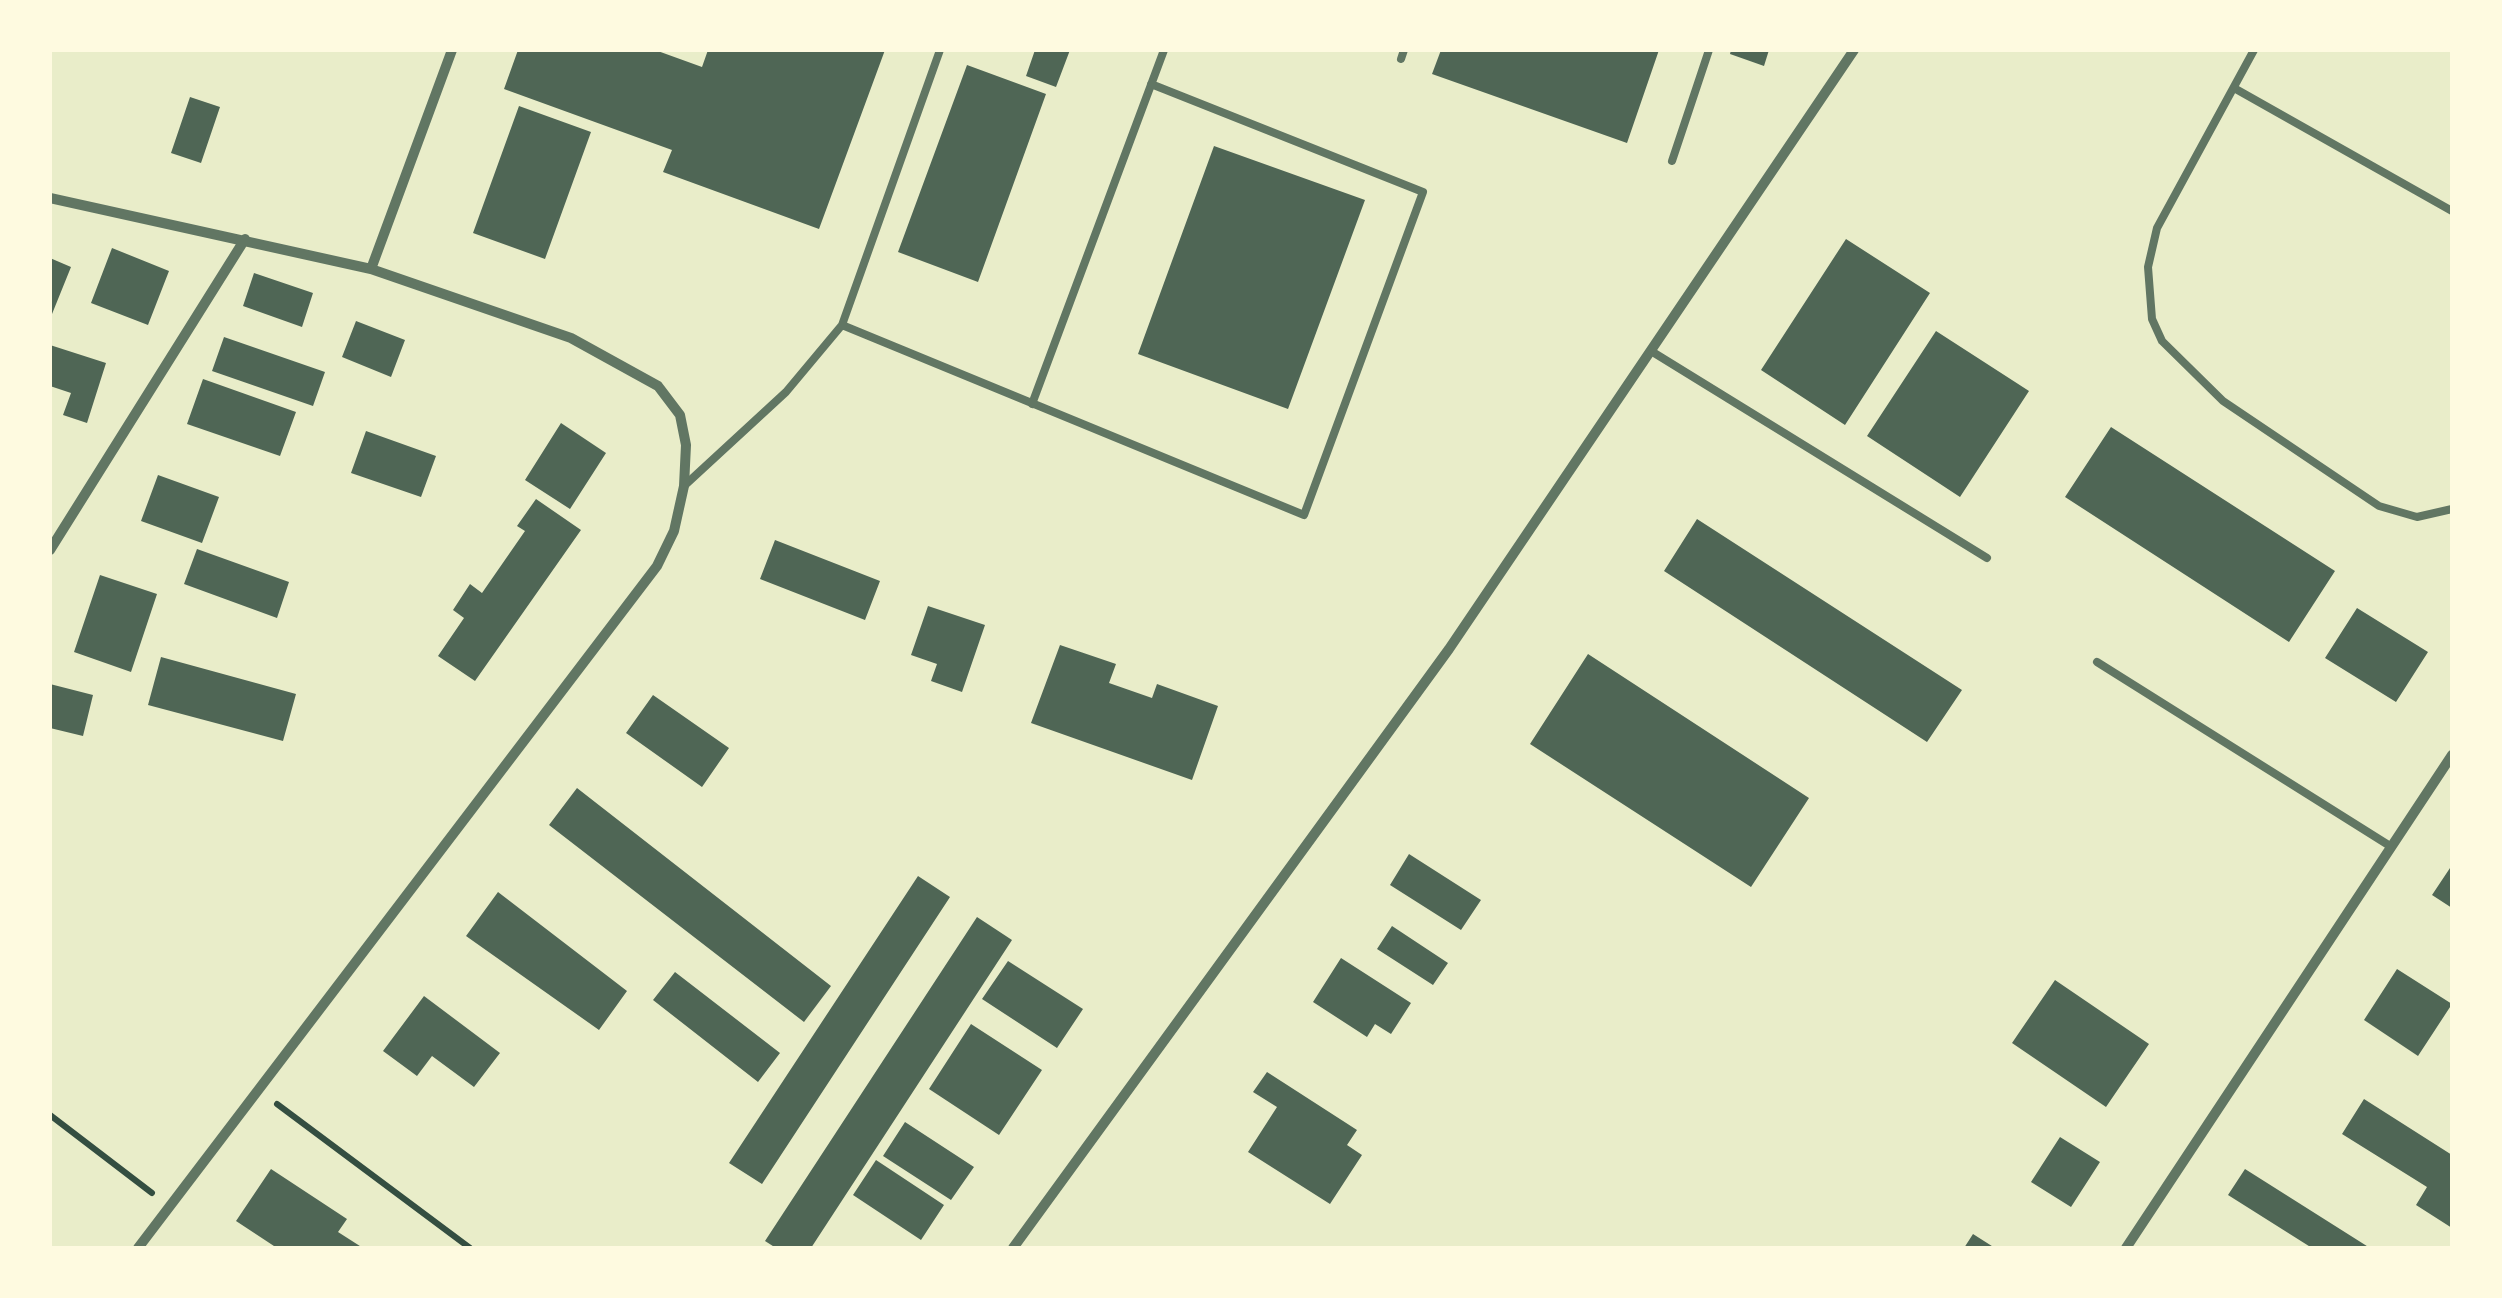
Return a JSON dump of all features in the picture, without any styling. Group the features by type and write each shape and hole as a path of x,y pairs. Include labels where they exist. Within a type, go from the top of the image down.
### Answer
{"street":[{"path":"372,269 452,50"},
{"path":"1013,1248 1449,650 1854,50"},
{"path":"50,198 372,269 571,338 658,386 680,416 686,445 684,486 674,530 656,566 138,1248"},
{"path":"50,550 245,239"},
{"path":"2126,1248 2452,755"}],"lane":[{"path":"684,486 786,392 842,325 940,50"},
{"path":"1032,404 1164,50"},
{"path":"1672,162 1709,50"},
{"path":"2254,50 2157,228 2148,267 2152,319 2162,341 2223,401 2379,506 2417,517 2452,509"},
{"path":"842,325 1304,515 1423,192 1151,84"},
{"path":"2234,88 2452,210"},
{"path":"1650,351 1987,558"},
{"path":"2097,662 2390,846"}],"path":[{"path":"256,1089 470,1248"},
{"path":"50,1115 169,1206"}],"building":[{"path":"518,50 655,50 702,67 708,50 885,50 819,229 663,172 672,150 504,89"},
{"path":"1035,50 1070,50 1056,87 1026,76"},
{"path":"1441,50 1659,50 1627,143 1432,74"},
{"path":"1731,50 1769,50 1764,66 1730,54"},
{"path":"967,65 1046,94 978,282 898,252"},
{"path":"190,97 220,107 201,163 171,153"},
{"path":"519,106 591,132 545,259 473,233"},
{"path":"1214,146 1365,200 1288,409 1138,354"},
{"path":"1846,239 1930,293 1845,425 1761,370"},
{"path":"112,248 169,271 148,325 91,303"},
{"path":"50,258 71,267 50,319"},
{"path":"254,273 313,293 302,327 243,306"},
{"path":"356,321 405,340 391,377 342,357"},
{"path":"1936,331 2029,391 1960,497 1867,436"},
{"path":"224,337 325,372 313,406 212,371"},
{"path":"50,345 106,363 87,423 63,415 71,393 50,386"},
{"path":"203,379 296,412 280,456 187,424"},
{"path":"561,423 606,453 570,509 525,480"},
{"path":"2111,427 2335,571 2289,642 2065,497"},
{"path":"366,431 436,456 421,497 351,473"},
{"path":"158,475 219,497 202,543 141,521"},
{"path":"536,499 581,530 475,681 438,656 464,618 453,610 470,584 482,593 525,531 517,526"},
{"path":"1697,519 1962,690 1927,742 1664,571"},
{"path":"775,540 880,581 865,620 760,579"},
{"path":"197,549 289,582 277,618 184,584"},
{"path":"100,575 157,594 131,672 74,652"},
{"path":"928,606 985,625 962,692 931,681 937,664 911,655"},
{"path":"2357,608 2428,652 2396,702 2325,658"},
{"path":"1060,645 1116,664 1109,683 1152,698 1157,684 1218,706 1192,780 1031,723"},
{"path":"1588,654 1809,798 1751,887 1530,744"},
{"path":"161,657 296,694 283,741 148,705"},
{"path":"50,684 93,695 83,736 50,728"},
{"path":"653,695 729,748 702,787 626,733"},
{"path":"577,788 831,986 804,1022 549,825"},
{"path":"1409,854 1481,900 1461,930 1390,885"},
{"path":"2452,865 2452,908 2432,895"},
{"path":"918,876 950,897 762,1184 729,1163"},
{"path":"498,892 627,991 599,1030 466,936"},
{"path":"977,917 1012,940 811,1248 776,1248 765,1241"},
{"path":"1392,926 1448,963 1433,985 1377,949"},
{"path":"1341,958 1411,1003 1391,1034 1375,1024 1367,1037 1313,1002"},
{"path":"1008,961 1083,1009 1057,1048 982,999"},
{"path":"2397,969 2452,1004 2418,1056 2364,1020"},
{"path":"675,972 780,1053 758,1082 653,1000"},
{"path":"2055,980 2149,1044 2106,1107 2012,1043"},
{"path":"424,996 500,1053 474,1087 432,1056 417,1076 383,1051"},
{"path":"971,1024 1042,1070 999,1135 929,1089"},
{"path":"1267,1072 1357,1130 1347,1145 1362,1155 1330,1204 1248,1152 1277,1107 1253,1092"},
{"path":"2364,1099 2452,1155 2452,1228 2416,1205 2427,1187 2342,1134"},
{"path":"905,1122 974,1167 951,1200 883,1156"},
{"path":"2060,1137 2100,1162 2071,1207 2031,1182"},
{"path":"876,1160 944,1205 921,1240 853,1195"},
{"path":"271,1169 347,1219 338,1232 363,1248 277,1248 236,1221"},
{"path":"2245,1169 2370,1248 2312,1248 2228,1195"},
{"path":"1973,1234 1995,1248 1964,1248"}]}
